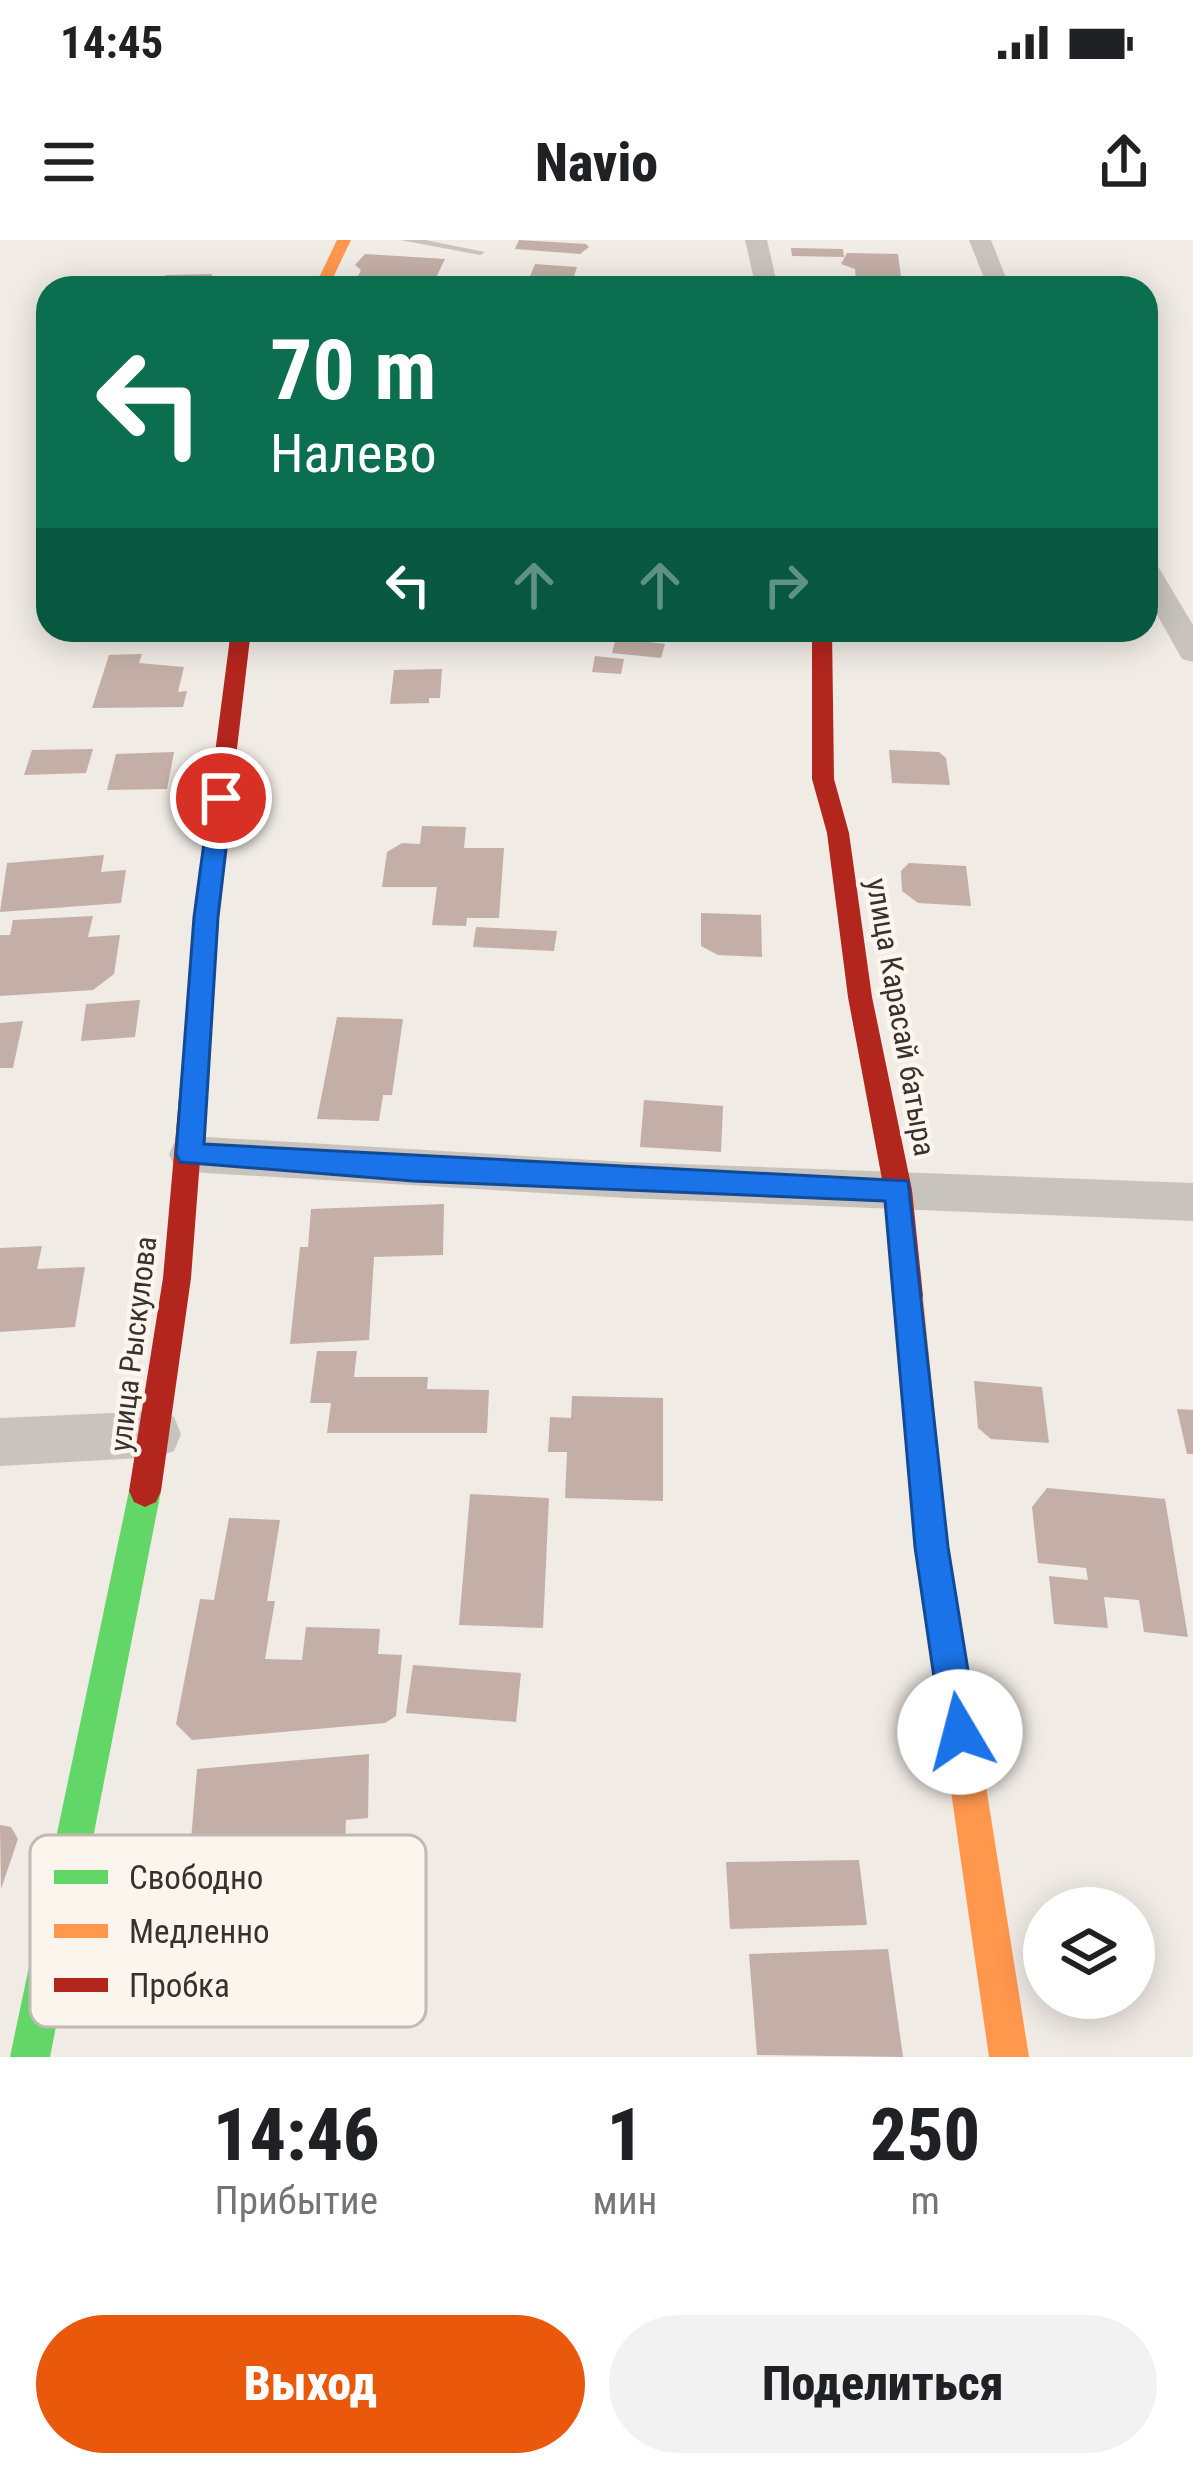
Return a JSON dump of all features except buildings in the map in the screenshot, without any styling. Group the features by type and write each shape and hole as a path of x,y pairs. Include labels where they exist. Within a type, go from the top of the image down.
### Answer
{"street":[{"path":"327,276 344,240"},
{"path":"756,240 764,276"},
{"path":"980,240 994,276"},
{"path":"1158,590 1193,652"},
{"name":"улица Рыскулова","path":"75,1835 157,1434 190,1154 206,917 240,642"},
{"name":"улица Карасай батыра","path":"822,642 823,779 838,833 860,997 898,1190 932,1547 1009,2057"},
{"path":"190,1154 581,1178 1193,1202"},
{"path":"0,1442 157,1434"},
{"name":"улица Рыскулова","path":"30,2057 36,2027"}],"lane":[{"path":"405,240 479,252"}],"traffic: fast":[{"path":"75,1835 145,1491"},
{"path":"30,2057 36,2027"}],"traffic: slow":[{"path":"327,276 344,240"},
{"path":"908,1296 932,1547 1009,2057"}],"traffic: jam":[{"path":"145,1491 177,1278 209,884 239,642"},
{"path":"822,642 823,779 838,833 860,997 898,1190 908,1296"}],"route":[{"path":"221,798 206,917 190,1154 328,1165 898,1190 932,1547 960,1732"}]}
